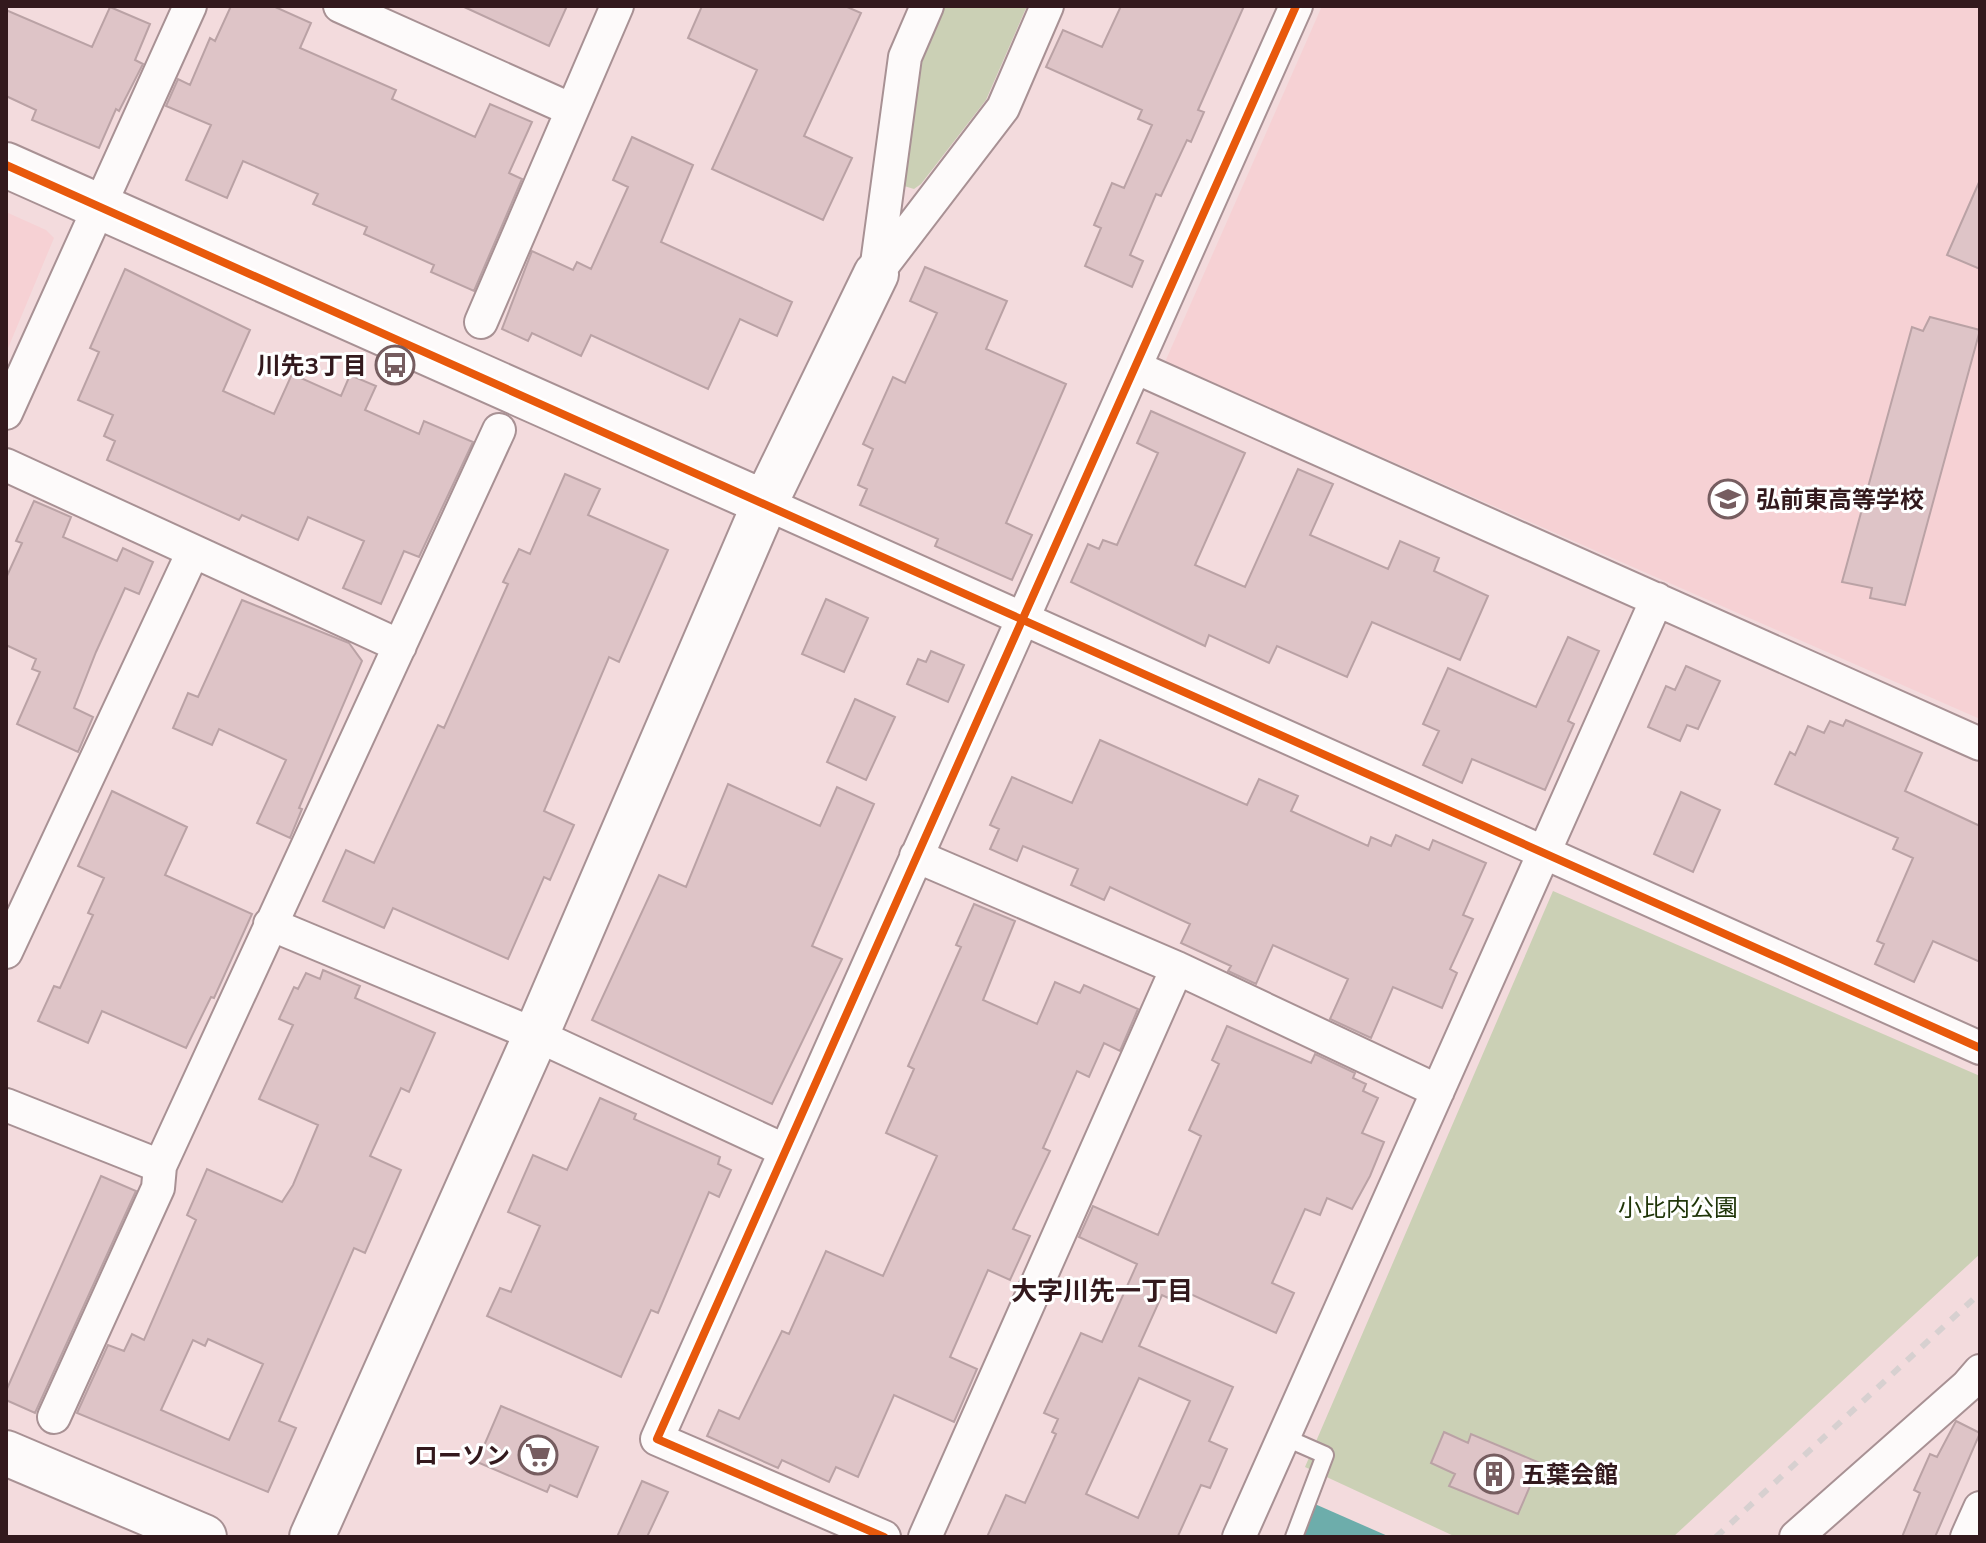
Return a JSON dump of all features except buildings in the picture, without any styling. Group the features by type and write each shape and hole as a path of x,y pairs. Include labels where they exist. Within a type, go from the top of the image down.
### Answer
{"street":[{"path":"6,413 190,6"},
{"path":"340,6 570,109"},
{"path":"481,322 570,109 617,6"},
{"path":"876,274 905,57 927,6"},
{"path":"312,1537 536,1035 765,503 876,274 1003,108 1047,6"},
{"path":"884,1537 657,1439 1296,6"},
{"path":"6,165 1980,1048"},
{"path":"1135,367 1980,744"},
{"path":"54,1417 158,1188 160,1166 499,430"},
{"path":"6,465 192,554 400,646"},
{"path":"6,952 192,554"},
{"path":"1239,1537 1657,599"},
{"path":"916,856 1177,968 1438,1091"},
{"path":"270,924 536,1035 784,1150"},
{"path":"925,1537 1177,968"},
{"path":"6,1105 160,1166"},
{"path":"1796,1537 1976,1383"},
{"path":"6,1453 204,1537"},
{"path":"1967,1537 1980,1508"}],"lane":[{"path":"1284,1437 1325,1455 1294,1537"}],"shaded area":[{"name":"弘前東高等学校","path":"1322,6 1980,6 1980,719 1165,362"},
{"path":"6,212 46,230 54,238 6,353"}],"green space":[{"path":"942,6 1027,6 986,100 914,189 901,185 914,68"},
{"name":"小比内公園","path":"1553,891 1980,1076 1980,1254 1673,1537 1456,1537 1305,1467"}],"water":[{"path":"1308,1501 1390,1537 1292,1537"}],"railway":[{"path":"1716,1537 1980,1293"}],"cycle path":[{"path":"884,1537 657,1439 1296,6"},
{"path":"6,165 1980,1048"}],"place":[{"name":"川先3丁目","path":"395,365"},
{"name":"弘前東高等学校","path":"1728,499"},
{"name":"ローソン","path":"538,1455"},
{"name":"五葉会館","path":"1494,1474"}],"district":[{"name":"大字川先一丁目","path":"1102,1290"}]}
